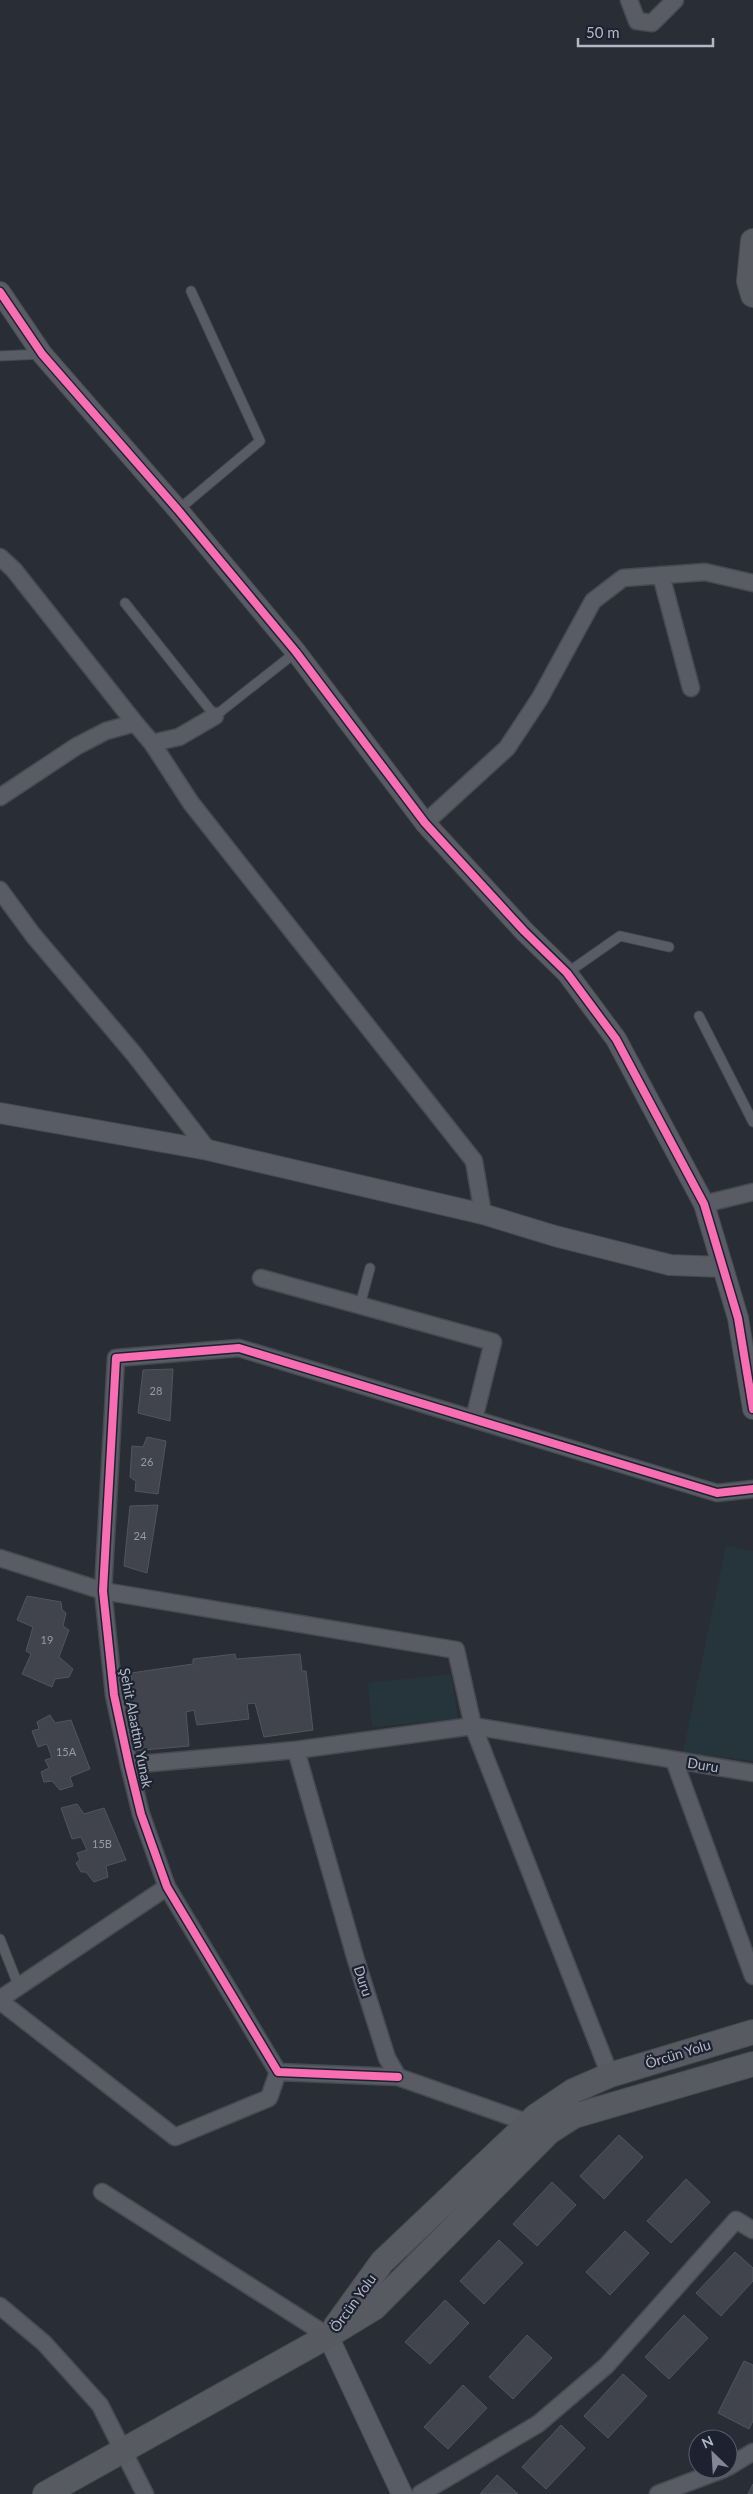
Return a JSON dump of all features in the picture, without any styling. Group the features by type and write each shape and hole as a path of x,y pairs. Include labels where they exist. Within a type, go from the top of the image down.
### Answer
{"main road":[{"path":"753,241 749,281 753,295"},
{"name":"Örcün Yolu","path":"328,2336 382,2262 529,2123 573,2091 610,2075 753,2032"},
{"name":"Örcün Yolu","path":"328,2336 374,2308 506,2173 560,2124 574,2116 753,2064"},
{"path":"45,2494 122,2449 328,2336"}],"street":[{"path":"629,0 637,21 652,23 675,0"},
{"path":"0,292 42,354 178,510 296,652 425,823 524,931 567,973 616,1039 704,1204 746,1339 753,1409"},
{"path":"0,556 14,570 152,743 191,803 474,1161 483,1214"},
{"path":"425,823 475,780 507,748 540,698 593,601 623,578 705,572 753,583"},
{"path":"661,575 690,688"},
{"path":"152,743 180,738 215,716"},
{"path":"0,797 77,746 106,731 135,723"},
{"path":"0,890 33,935 134,1054 208,1150"},
{"path":"0,1113 208,1150 483,1214 554,1236 670,1265 723,1267"},
{"path":"704,1204 753,1192"},
{"path":"261,1278 493,1342 474,1419 717,1493 753,1489"},
{"name":"Şehit Alaattin Yunak","path":"278,2072 167,1888 141,1814 129,1765 114,1694 103,1591 116,1358 240,1348 474,1419"},
{"path":"0,1558 103,1591 456,1650 473,1726 610,2075"},
{"name":"Duru","path":"129,1765 296,1750 473,1726 753,1773"},
{"name":"Duru","path":"296,1750 356,1960 387,2058 398,2077"},
{"path":"674,1760 753,1976"},
{"path":"167,1888 0,2000 175,2137 269,2098 278,2072 398,2077 529,2123"},
{"path":"102,2192 328,2336 402,2494"},
{"path":"420,2494 538,2424 606,2366 736,2220 753,2230"},
{"path":"0,2306 44,2343 100,2405 145,2494"},
{"path":"738,2461 753,2452"},
{"path":"658,2494 698,2479"}],"lane":[{"path":"178,510 260,441 191,291"},
{"path":"0,356 42,354"},
{"path":"125,603 215,716 296,652"},
{"path":"567,973 620,936 669,947"},
{"path":"699,1016 753,1122"},
{"path":"360,1306 370,1268"},
{"path":"0,1939 19,1987"}],"shaded area":[{"path":"726,1546 753,1551 753,1761 683,1752"},
{"path":"451,1674 458,1719 372,1727 368,1683"}],"building":[{"path":"173,1369 170,1421 138,1413 143,1370"},
{"path":"147,1437 166,1441 158,1494 135,1491 136,1481 130,1477 132,1446 143,1447"},
{"path":"158,1505 147,1573 124,1566 130,1506"},
{"path":"27,1596 61,1602 62,1610 66,1613 63,1626 69,1630 59,1657 73,1669 69,1677 55,1679 52,1687 22,1674 31,1654 26,1651 33,1627 17,1620"},
{"path":"235,1654 236,1659 300,1654 302,1671 306,1671 313,1730 264,1737 255,1703 247,1704 249,1719 197,1725 194,1710 186,1712 189,1746 133,1751 126,1695 132,1691 131,1673 193,1664 193,1659"},
{"path":"50,1715 55,1723 71,1720 90,1769 70,1777 73,1786 60,1790 52,1781 44,1782 41,1772 49,1768 45,1760 52,1758 47,1744 38,1747 32,1731 39,1729 37,1722"},
{"path":"77,1804 84,1814 104,1808 126,1860 106,1866 108,1877 94,1882 86,1872 81,1872 76,1863 80,1860 77,1853 87,1850 81,1837 72,1839 61,1808"},
{"path":"619,2135 643,2157 604,2199 580,2176"},
{"path":"686,2179 710,2202 671,2243 647,2221"},
{"path":"552,2182 576,2205 537,2246 513,2224"},
{"path":"625,2231 649,2253 610,2295 586,2272"},
{"path":"499,2240 523,2263 484,2304 460,2281"},
{"path":"735,2252 753,2268 753,2281 721,2316 696,2293"},
{"path":"445,2300 469,2323 430,2364 405,2342"},
{"path":"684,2315 708,2338 669,2379 645,2357"},
{"path":"527,2335 552,2358 513,2399 489,2377"},
{"path":"744,2361 753,2365 753,2421 749,2429 718,2413"},
{"path":"623,2374 647,2396 608,2438 584,2416"},
{"path":"463,2385 487,2408 448,2449 424,2427"},
{"path":"561,2425 585,2448 546,2489 522,2467"},
{"path":"497,2475 518,2494 480,2494"},
{"path":"753,2484 753,2494 748,2494"}],"cycle path":[{"path":"0,292 42,354 178,510 296,652 425,823 524,931 567,973 616,1039 704,1204 738,1318 753,1409"},
{"path":"398,2077 278,2072 167,1887 141,1814 129,1765 114,1695 103,1591 116,1358 239,1348 717,1493 753,1489"}]}
